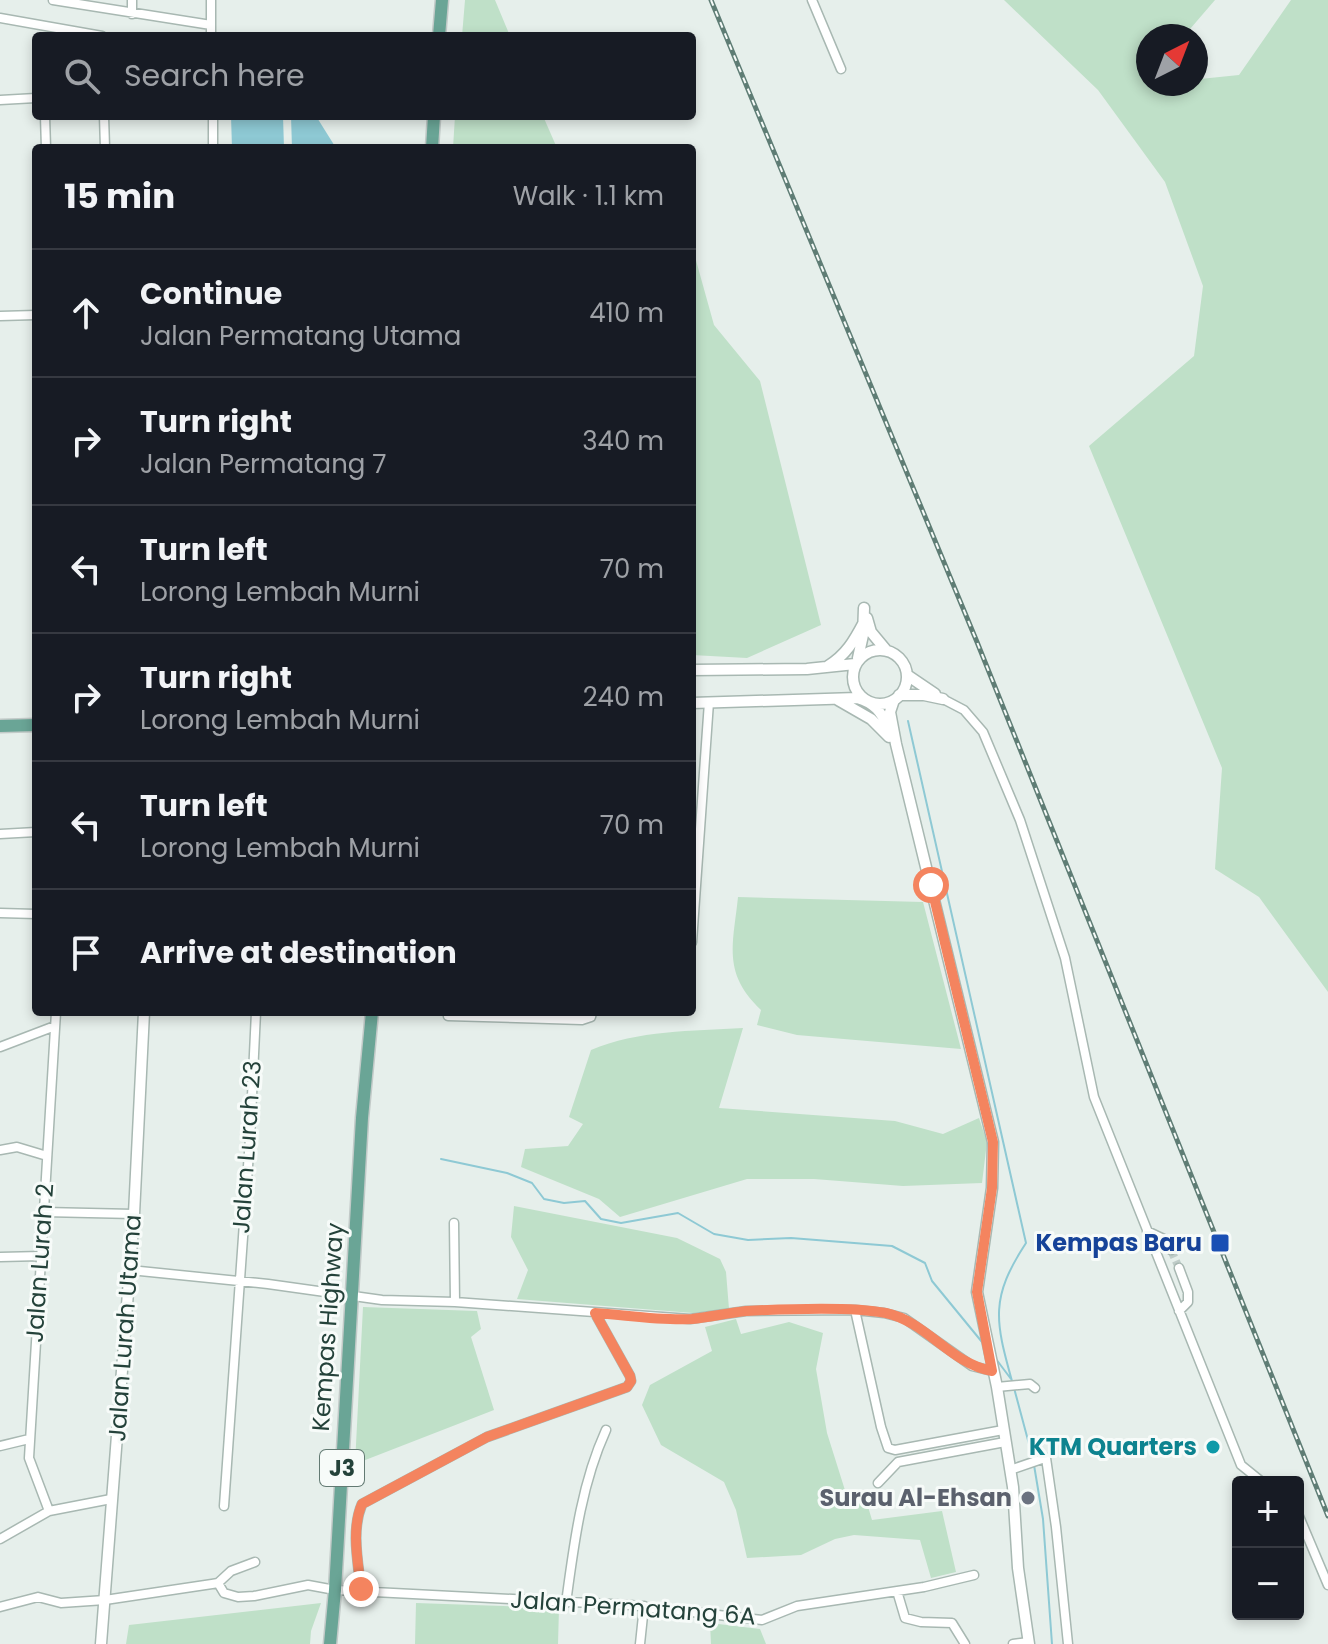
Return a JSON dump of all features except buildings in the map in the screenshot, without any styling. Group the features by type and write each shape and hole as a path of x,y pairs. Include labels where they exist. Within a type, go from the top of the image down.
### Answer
{"main road":[{"path":"439,32 442,0"},
{"path":"432,144 434,120"},
{"path":"0,726 32,725"},
{"name":"Kempas Highway","path":"330,1644 362,1118 372,1016"}],"street":[{"path":"53,0 211,25"},
{"path":"132,0 132,14"},
{"path":"211,0 211,32"},
{"path":"812,0 841,69"},
{"path":"0,18 47,32"},
{"path":"0,100 32,98"},
{"path":"45,120 46,144"},
{"path":"104,120 105,144"},
{"path":"213,120 213,144"},
{"path":"0,316 32,315"},
{"path":"896,744 887,724 854,686 853,672 862,649 864,608 871,632 886,650 900,660 907,675 964,710 978,724 1020,820 1065,958 1094,1097 1241,1465 1255,1476"},
{"path":"826,667 839,659 851,645 864,622"},
{"path":"696,670 826,667 856,662 871,651 886,650"},
{"path":"907,675 906,684 890,712 993,1142 992,1188 977,1292 991,1366 1001,1387 1018,1568 1029,1643 1013,1644"},
{"path":"696,703 857,698 878,704 897,697 924,695 943,699"},
{"path":"837,700 871,719 896,744"},
{"path":"696,886 709,702"},
{"path":"0,834 32,832"},
{"path":"0,913 32,914"},
{"name":"Jalan Lurah 2","path":"49,1511 30,1464 29,1439 56,1016"},
{"name":"Jalan Lurah Utama","path":"101,1644 134,1214 144,1016"},
{"name":"Jalan Lurah 23","path":"224,1506 256,1016"},
{"path":"511,1016 582,1020 591,1016"},
{"path":"0,1047 55,1026"},
{"path":"0,1150 17,1147 47,1156"},
{"path":"44,1212 134,1214"},
{"path":"454,1223 455,1302"},
{"path":"1147,1231 1166,1240 1171,1250"},
{"path":"0,1257 41,1256"},
{"path":"1179,1268 1188,1292 1188,1302 1179,1311"},
{"path":"130,1270 382,1300 455,1302 690,1319 746,1311 855,1310 884,1313 904,1318 961,1359 981,1369 991,1366"},
{"path":"855,1310 888,1448 895,1450 1003,1430"},
{"path":"361,1589 356,1548 358,1513 362,1504 487,1437 627,1387 630,1376 595,1313"},
{"path":"1001,1387 1030,1386"},
{"path":"566,1603 577,1520 596,1452 606,1430"},
{"path":"0,1446 29,1439"},
{"path":"878,1483 898,1462 1005,1442"},
{"path":"1010,1470 1044,1459 1056,1527 1068,1644"},
{"path":"0,1539 49,1511 111,1499"},
{"path":"1304,1528 1328,1585"},
{"path":"0,1607 38,1597 61,1603 105,1600 218,1583 231,1571 255,1562"},
{"name":"Jalan Permatang 6A","path":"218,1583 224,1593 238,1597 297,1585 335,1590 644,1606 762,1620 797,1606 897,1591 974,1575"},
{"path":"897,1591 905,1618 952,1623 965,1644"},
{"path":"640,1644 644,1606"}],"green space":[{"path":"465,0 495,0 508,32 462,32"},
{"path":"1004,0 1215,0 1194,24 1136,24 1136,96 1208,96 1208,78 1239,75 1291,0 1328,0 1328,992 1259,897 1215,869 1222,768 1089,446 1194,356 1203,286 1165,182 1098,90"},
{"path":"455,120 545,120 555,144 453,144"},
{"path":"696,260 714,325 760,381 821,625 747,658 696,655"},
{"path":"738,897 923,902 961,1049 797,1035 757,1025 761,1010 740,983 733,958"},
{"path":"743,1028 719,1108 895,1121 943,1134 979,1118 987,1142 982,1183 903,1186 814,1179 747,1179 620,1217 599,1199 521,1167 525,1149 568,1146 583,1124 569,1117 591,1050 646,1035"},
{"path":"514,1206 677,1238 720,1259 726,1272 729,1309 693,1313 517,1299 528,1270 511,1237"},
{"path":"363,1307 477,1311 481,1329 471,1337 494,1410 355,1464"},
{"path":"736,1319 741,1334 789,1322 823,1333 816,1369 827,1433 849,1503 866,1500 872,1520 942,1511 956,1572 931,1578 920,1540 854,1535 835,1539 801,1555 747,1558 736,1510 724,1482 661,1445 642,1405 650,1385 712,1351 705,1327"},
{"path":"321,1603 311,1631 310,1644 126,1644 129,1625"},
{"path":"416,1603 559,1608 558,1644 415,1644"},
{"path":"710,1623 760,1629 766,1644 711,1644"}],"water":[{"path":"231,120 283,120 284,144 232,144"},
{"path":"291,120 318,120 334,144 292,144"}],"waterway":[{"path":"908,721 1026,1243 1006,1279 999,1310 999,1325 1012,1381"},
{"path":"441,1159 507,1173 532,1183 544,1199 564,1203 585,1201 601,1219 621,1223 678,1213 714,1234 748,1240 791,1238 892,1246 925,1263 932,1281 982,1342"},
{"path":"996,1359 1011,1379"},
{"path":"1014,1388 1033,1459"},
{"path":"1034,1465 1043,1519 1052,1644"}],"tunnel":[{"path":"1171,1250 1179,1268"}],"railway":[{"path":"711,0 977,642 1328,1516"}],"place":[{"name":"Kempas Baru","path":"1220,1243"},
{"name":"KTM Quarters","path":"1213,1447"},
{"name":"Surau Al-Ehsan","path":"1028,1498"}],"route":[{"path":"361,1589 356,1548 358,1513 362,1504 487,1437 627,1387 630,1376 595,1313 690,1319 746,1311 855,1310 884,1313 904,1318 972,1366 992,1371 977,1292 992,1188 993,1142 931,885"}]}
